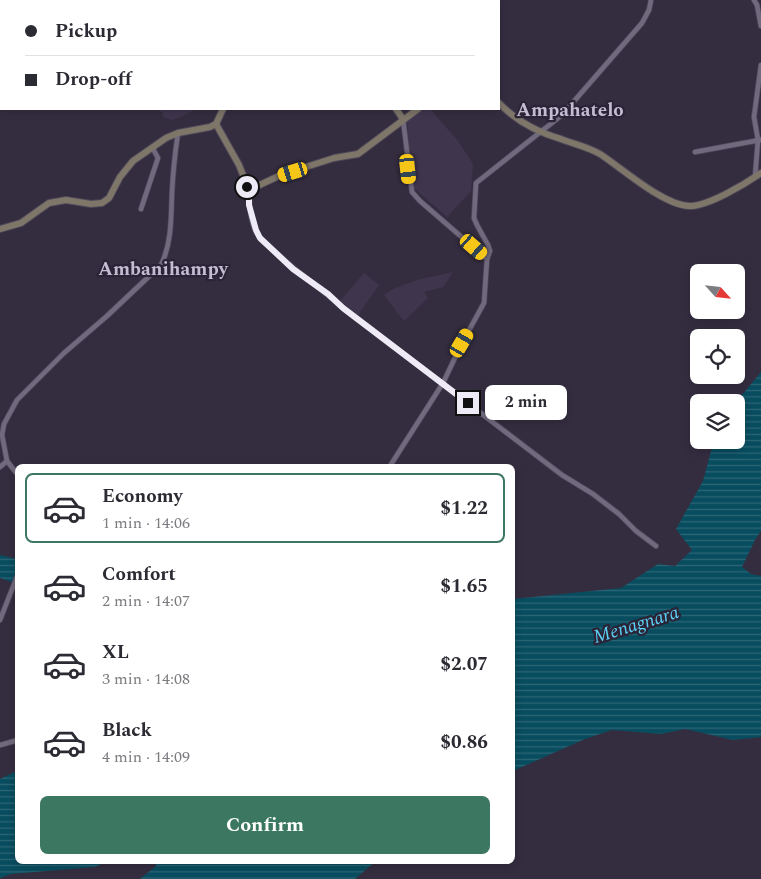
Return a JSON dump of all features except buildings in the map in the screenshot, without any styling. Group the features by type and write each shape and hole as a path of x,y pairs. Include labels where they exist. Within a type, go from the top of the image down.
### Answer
{"main road":[{"path":"500,104 517,119 541,132 592,150 663,197 685,206 700,206 758,175"},
{"path":"0,228 21,223 49,203 66,200 91,204 102,203 109,198 126,168 152,147 178,133 210,127 216,124 223,110"},
{"path":"397,110 403,119"},
{"path":"216,124 239,165 249,190 281,175 334,158 358,154 416,110"}],"street":[{"path":"391,464 443,383 484,303 487,259 490,251 474,218 474,191 476,183 562,115 642,23 649,10 651,0"},
{"path":"754,0 757,5 761,26"},
{"path":"758,175 760,140 754,117 761,65"},
{"path":"403,119 412,192 487,259"},
{"path":"15,471 6,460 2,435 4,424 17,400 64,354 161,266 170,236 174,163 178,133"},
{"path":"695,152 760,140"},
{"path":"141,209 158,158 152,147"},
{"path":"249,190 249,205 260,238 293,269 562,475 593,494 656,546"},
{"path":"0,466 6,460"},
{"path":"0,620 15,583"},
{"path":"0,745 15,741"}],"shaded area":[{"path":"158,110 194,110 171,120 162,116 163,113"},
{"path":"421,110 431,110 458,141 473,164 471,191 447,217 415,189 412,183 407,121"},
{"path":"453,272 443,287 424,292 428,298 404,321 384,295 395,288 417,280"},
{"path":"364,273 379,285 358,315 340,301"}],"water":[{"name":"Menagnara","path":"761,372 761,531 742,567 751,574 761,576 761,737 733,740 685,729 661,734 612,730 585,739 515,770 515,599 621,588 658,564 675,566 692,550 676,529 703,481 712,449 745,449 745,394 743,394"},
{"path":"0,555 15,559 15,583 0,578"},
{"path":"15,772 15,864 102,864 95,867 11,874 0,878 0,779"},
{"path":"156,864 372,864 355,879 140,879 156,866"}],"district":[{"name":"Ampahatelo","path":"570,110"},
{"name":"Ambanihampy","path":"163,269"}],"route":[{"path":"247,187 249,190 249,205 260,238 293,269 468,403"}]}
